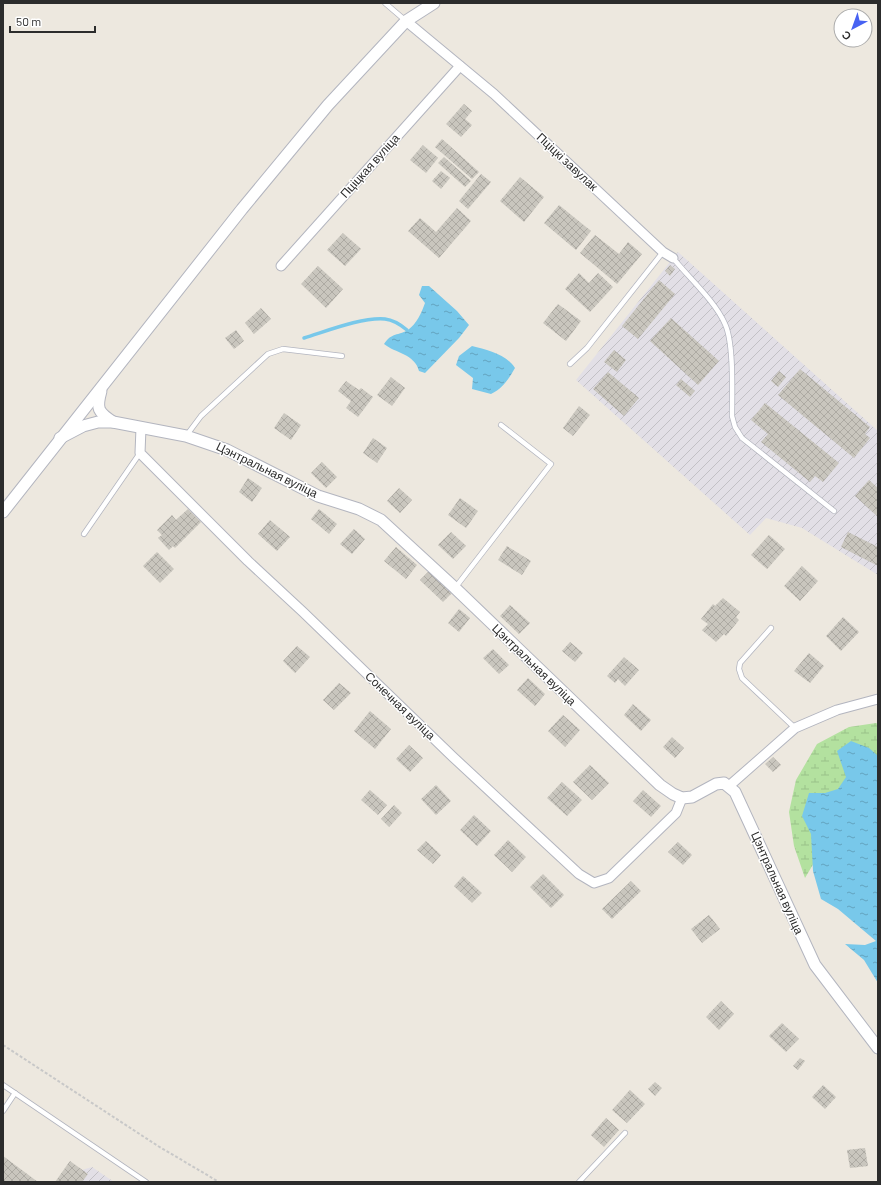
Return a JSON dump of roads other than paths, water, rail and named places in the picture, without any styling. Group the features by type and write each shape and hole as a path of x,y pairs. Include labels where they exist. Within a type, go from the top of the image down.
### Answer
{"street":[{"path":"3,512 242,209 328,105 406,22 434,3"},
{"name":"Пціцкі завулак","path":"406,22 494,94 663,252 673,258"},
{"name":"Пціцкая вуліца","path":"281,266 460,66"},
{"path":"103,385 97,403 99,410 113,422"},
{"name":"Цэнтральная вуліца","path":"60,438 83,426 98,422 113,422 186,436 227,450 318,496 359,509 381,520 455,588 660,785 682,798"},
{"path":"140,453 141,428"},
{"name":"Сонечная вуліца","path":"140,453 248,561 453,757 584,877 594,883 609,878 676,813 681,806 682,798"},
{"path":"682,798 692,797 716,784 724,783 729,786 795,728 837,710 878,699"},
{"name":"Цэнтральная вуліца","path":"729,786 734,792 748,819 782,896 815,965 878,1048"}],"lane":[{"path":"385,3 406,22"},
{"path":"570,364 587,348 663,252"},
{"path":"673,258 713,305 725,323 729,337 732,416 735,427 742,438 834,511"},
{"path":"186,436 201,416 268,354 283,349 342,356"},
{"path":"455,588 551,464 501,425"},
{"path":"84,534 140,453"},
{"path":"770,628 740,663 739,669 742,678 795,728"},
{"path":"3,1085 146,1182"},
{"path":"3,1111 15,1093"},
{"path":"579,1182 625,1133"}],"water":[{"path":"422,286 429,286 457,311 469,325 459,338 425,373 419,371 417,365 409,357 384,344 392,336 408,330 420,315 425,303 419,295"},
{"path":"472,346 490,351 507,359 515,368 505,383 491,394 472,389 473,378 456,365 459,356"},
{"path":"851,741 869,748 878,756 878,983 864,960 845,944 865,945 876,941 838,909 821,899 813,871 811,834 802,816 809,793 825,793 838,789 846,777 837,751"}],"waterway":[{"path":"304,338 355,322 376,319 391,320 407,330"}]}
